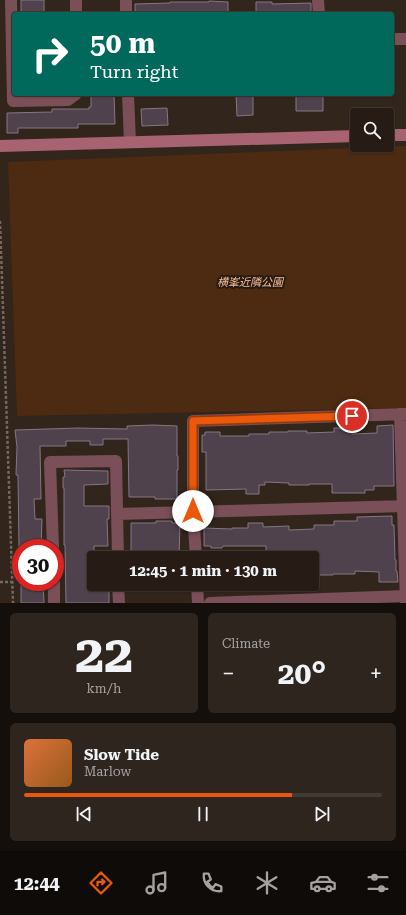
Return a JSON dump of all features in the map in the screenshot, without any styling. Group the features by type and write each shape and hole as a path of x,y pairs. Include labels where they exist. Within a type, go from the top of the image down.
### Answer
{"street":[{"path":"10,0 12,67"},
{"path":"76,0 76,12"},
{"path":"126,0 126,12"},
{"path":"318,0 319,12"},
{"path":"394,39 406,38"},
{"path":"13,96 13,101 68,100 73,96"},
{"path":"128,96 130,142"},
{"path":"394,135 406,135"},
{"path":"0,146 350,136"},
{"path":"196,551 193,511 193,421 403,414 406,603"},
{"path":"52,539 50,462 116,460 118,551"},
{"path":"117,514 405,506"},
{"path":"54,591 54,603"},
{"path":"118,591 119,603"},
{"path":"197,591 198,603"},
{"path":"210,603 406,596"}],"path":[{"path":"0,221 12,553"},
{"path":"0,353 5,353"},
{"path":"0,582 12,582"},
{"path":"13,591 13,603"}],"green space":[{"name":"横峯近隣公園","path":"394,146 406,146 406,408 17,416 8,162 350,148 350,152 394,152"}],"building":[{"path":"21,0 44,0 44,12 21,12"},
{"path":"228,2 228,12 135,12 135,4"},
{"path":"256,2 272,2 272,4 311,3 311,12 256,12"},
{"path":"91,96 114,96 115,124 78,124 78,128 18,128 18,133 7,133 7,113 52,112 52,109 89,109 89,107 91,107"},
{"path":"236,96 253,96 253,115 237,116"},
{"path":"296,96 323,96 323,111 296,111"},
{"path":"167,108 168,125 142,126 141,109"},
{"path":"393,425 394,486 374,486 374,490 365,490 365,493 332,493 332,484 289,485 289,483 265,482 265,485 259,485 259,494 246,494 246,489 206,490 206,452 202,452 202,435 205,435 205,432 220,432 220,436 249,436 249,434 269,434 269,432 288,431 307,431 307,433 334,432 334,428 352,428 352,434 377,433 377,426"},
{"path":"127,426 177,426 177,499 129,497 128,439 103,439 103,445 90,445 90,441 66,441 66,446 40,446 41,499 34,499 35,519 42,519 41,539 19,539 18,475 16,475 17,447 15,430 78,428 127,429"},
{"path":"64,470 108,471 108,484 84,485 84,506 109,506 109,519 107,519 108,546 94,546 94,551 87,551 87,591 109,591 109,603 66,603 63,488 63,477 65,477"},
{"path":"392,516 398,582 379,582 379,572 355,571 355,574 319,575 319,551 266,551 266,546 223,546 222,548 211,548 211,546 204,546 204,528 248,528 248,523 263,523 263,527 289,526 289,530 314,529 314,525 334,525 334,521 357,521 357,517"},
{"path":"156,521 172,521 172,523 180,523 179,551 131,551 131,523 156,523"},
{"path":"21,591 43,591 44,603 21,603"}],"route":[{"path":"193,511 193,421 352,416"}]}
